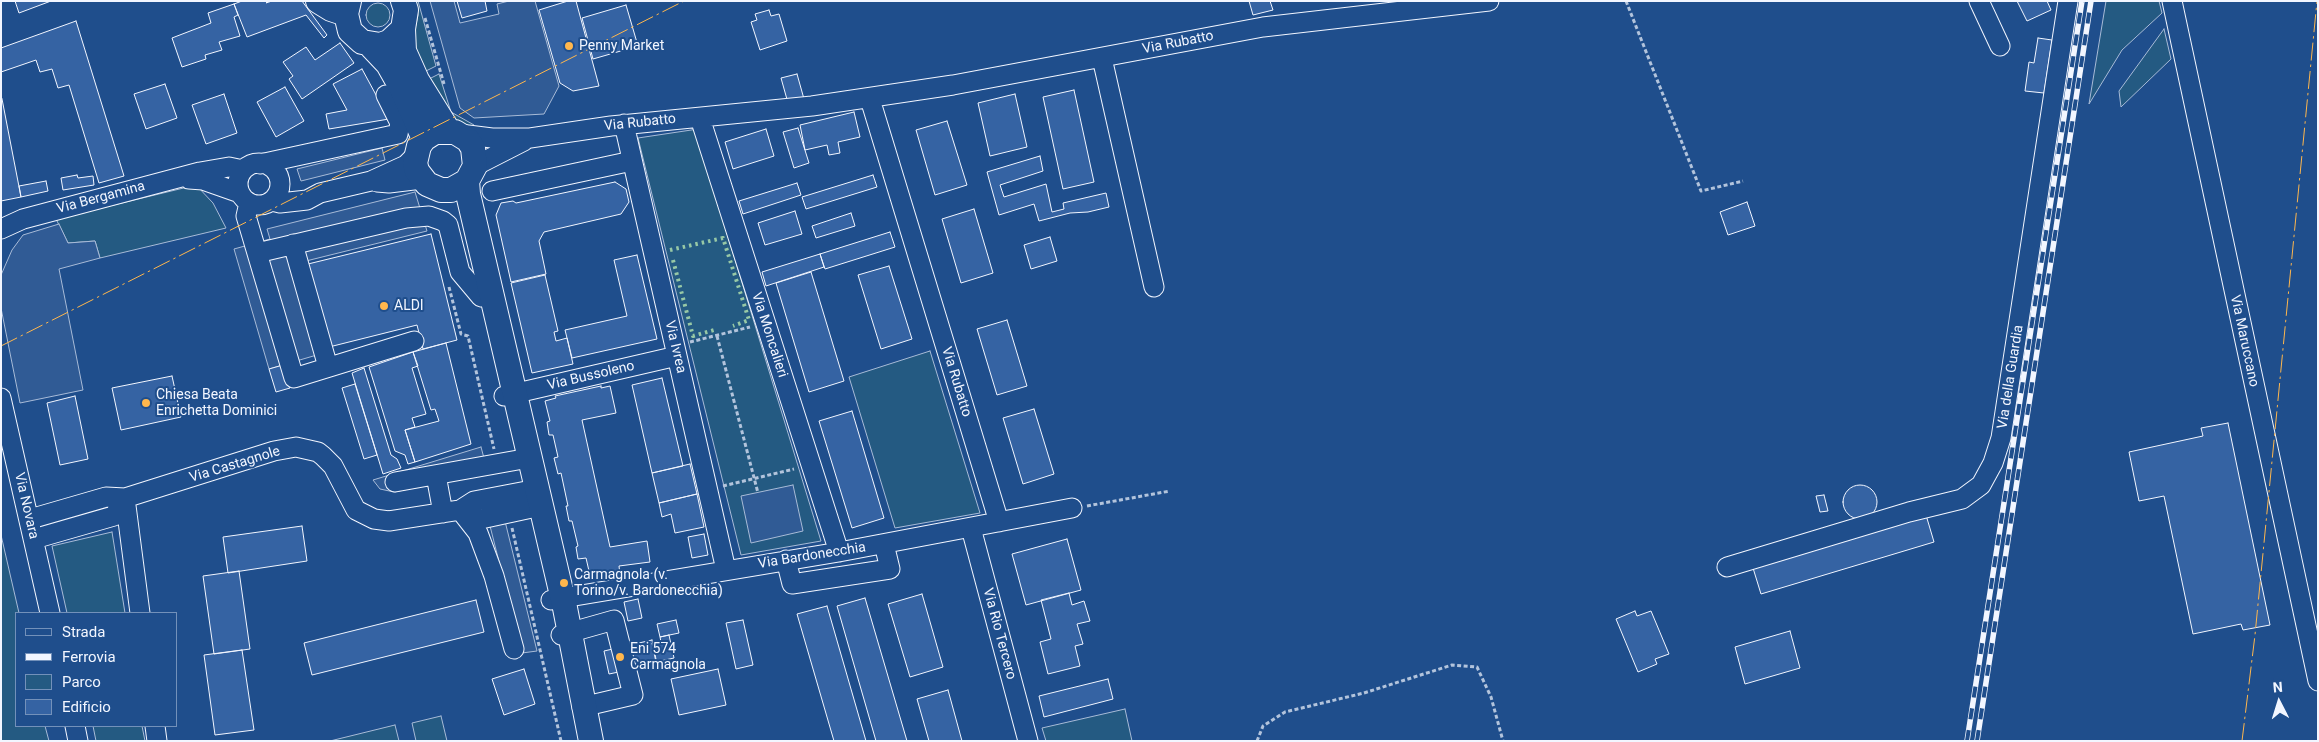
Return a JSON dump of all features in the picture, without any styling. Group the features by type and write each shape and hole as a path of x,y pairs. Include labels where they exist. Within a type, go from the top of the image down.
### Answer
{"main road":[{"path":"318,1 331,9 348,8 350,31 362,42 370,45 380,45 389,42 403,29"},
{"path":"403,1 406,10 403,29 404,51 417,80 454,132 473,148 471,174 509,395 515,461 557,599 586,720"},
{"path":"370,45 388,64 401,87 420,147 417,171 453,203 460,217 509,395"},
{"path":"420,147 435,132 454,132"},
{"path":"431,184 460,187 471,174"}],"street":[{"name":"Via Rubatto","path":"530,138 624,124 761,113 870,99 1263,27 1489,1"},
{"path":"1979,1 2000,46"},
{"name":"Via della Guardia","path":"1727,567 1909,512 1962,499 1980,485 1993,462 2001,438 2068,1"},
{"name":"Via Maruccano","path":"2172,1 2318,681"},
{"path":"1102,58 1154,287"},
{"name":"Via Bergamina","path":"1,229 22,219 180,178 229,167 251,167 398,134 400,123 386,95"},
{"name":"Via Rubatto","path":"870,99 999,522"},
{"name":"Via Moncalieri","path":"700,118 839,552"},
{"name":"Via Ivrea","path":"624,124 726,570"},
{"path":"454,132 492,138 530,138"},
{"path":"471,174 530,138"},
{"path":"244,198 259,206 272,201 296,202 307,200 320,193 371,181 406,165 420,147"},
{"path":"272,201 277,196 279,178 307,154"},
{"path":"492,191 632,161"},
{"path":"320,193 297,190 279,178 269,166 251,167 238,183 244,198 246,216 294,378 414,340"},
{"name":"Via Bergamina","path":"180,178 203,180 244,198"},
{"path":"371,181 431,184"},
{"path":"257,253 406,218 429,216 448,225 460,272 481,297"},
{"path":"1,243 7,233 22,219"},
{"path":"293,244 328,367"},
{"name":"Via Bussoleno","path":"509,395 676,351"},
{"name":"Via Novara","path":"1,398 50,612"},
{"name":"Via Castagnole","path":"30,519 106,497 126,498 274,451 296,447 318,452 333,466 356,510 363,515 389,521 451,511 474,501 528,501"},
{"path":"396,482 515,461"},
{"path":"436,475 451,511 478,533 487,562 494,576 514,648"},
{"path":"34,540 114,516 126,498"},
{"path":"126,498 140,612"},
{"name":"Via Castagnole","path":"451,511 481,519 528,501"},
{"name":"Via Bardonecchia","path":"557,599 839,552 1072,508"},
{"name":"Via Rio Tercero","path":"971,528 1028,741"},
{"path":"786,560 792,584 890,569 884,544"},
{"path":"565,634 614,620 633,695 586,720"},
{"path":"75,727 78,741"},
{"path":"155,727 157,741"}],"path":[{"path":"1626,1 1701,191 1743,182"},
{"path":"424,14 445,86"},
{"path":"448,280 461,334 468,336 515,461"},
{"path":"676,351 717,336 765,324"},
{"path":"717,336 758,493"},
{"path":"707,489 811,465"},
{"path":"1072,508 1170,491"},
{"path":"528,501 562,741"},
{"path":"1258,741 1262,726 1285,712 1364,692 1452,665 1477,667 1491,697 1503,741"}],"green space":[{"path":"416,1 418,1 436,66 422,73 413,38 418,15"},
{"path":"2106,1 2159,1 2162,13 2122,50 2089,104"},
{"path":"378,3 387,6 390,15 387,24 378,27 369,24 366,15 369,6"},
{"path":"2164,29 2171,59 2121,107 2119,91"},
{"path":"439,74 451,112 474,125 474,128 454,121 425,81"},
{"path":"698,129 725,227 821,541 741,555 638,138"},
{"path":"196,185 213,203 226,228 100,258 95,241 68,243 56,219"},
{"path":"930,351 980,513 895,528 849,377"},
{"path":"112,532 125,612 67,612 52,546"},
{"path":"1,535 19,612 15,612 15,727 45,727 49,741 1,741"},
{"path":"1125,709 1132,741 1046,741 1042,728"},
{"path":"441,716 447,741 416,741 412,723"},
{"path":"395,725 399,741 330,741"},
{"path":"93,727 142,727 145,741 96,741"}],"shaded area":[{"path":"430,1 454,1 460,23 499,14 497,4 509,1 535,1 559,86 544,114 474,118 460,108"},
{"path":"382,148 385,160 301,181 297,169"},
{"path":"415,192 427,231 306,261 327,352 269,369 234,249 270,239 267,229"},
{"path":"59,224 68,243 95,241 100,258 59,269 83,390 20,403 1,308 1,275 12,250 23,235"},
{"path":"481,447 488,473 394,492 380,489 373,480"},
{"path":"793,485 803,531 751,543 741,496"},
{"path":"504,517 537,651 522,653 489,522"}],"building":[{"path":"15,1 51,1 19,13"},
{"path":"242,1 268,1 266,3 272,1 302,1 327,35 324,38 306,15 247,37 234,4"},
{"path":"457,1 485,1 487,11 462,18"},
{"name":"Penny Market","path":"568,1 576,1 599,86 573,91 560,83 539,10"},
{"path":"1249,1 1270,1 1273,10 1253,15"},
{"path":"2017,1 2047,1 2051,10 2027,21"},
{"path":"234,4 238,15 234,17 240,36 219,42 222,50 205,55 206,59 182,67 172,38 211,23 208,13"},
{"path":"626,5 638,46 593,59 582,18"},
{"path":"769,10 771,16 779,14 787,41 760,50 751,22 757,20 755,14"},
{"path":"76,21 124,176 99,183 69,85 58,88 52,69 40,72 36,60 1,72 1,48"},
{"path":"2038,38 2052,40 2044,93 2025,91 2029,62 2034,63"},
{"path":"340,43 354,63 302,99 289,79 293,76 283,62 306,47 315,60"},
{"path":"362,69 389,119 329,129 326,114 347,110 333,84"},
{"path":"797,74 804,99 788,103 781,78"},
{"path":"165,84 177,118 146,129 134,94"},
{"path":"285,87 304,121 276,137 257,102"},
{"path":"1074,90 1094,182 1063,189 1043,97"},
{"path":"224,94 237,133 206,144 192,105"},
{"path":"1015,94 1027,147 990,156 978,103"},
{"path":"1,100 21,197 1,201"},
{"path":"854,112 860,137 838,142 840,153 829,155 827,145 805,150 800,125"},
{"path":"947,121 967,185 935,195 916,130"},
{"path":"798,128 809,163 794,168 783,132"},
{"path":"766,129 774,156 733,169 725,142"},
{"path":"1040,156 1043,171 1000,185 1004,197 1046,184 1052,212 1064,209 1063,203 1106,193 1109,207 1088,212 1070,213 1039,221 1034,204 999,215 987,172"},
{"path":"77,175 78,178 93,176 94,185 63,190 61,178"},
{"path":"873,175 877,187 806,209 802,197"},
{"path":"46,181 48,191 21,197 19,186"},
{"path":"615,182 626,189 629,202 621,214 544,232 539,241 546,274 511,282 496,215 501,203 513,201 516,203"},
{"path":"797,183 801,195 743,214 739,201"},
{"path":"1747,202 1755,226 1728,235 1720,212"},
{"path":"974,209 993,273 961,283 942,219"},
{"path":"795,211 802,234 765,245 758,223"},
{"path":"851,213 855,226 816,238 812,226"},
{"path":"890,232 895,247 825,269 820,254"},
{"name":"ALDI","path":"431,234 457,340 423,349 417,325 329,347 308,264"},
{"path":"1050,237 1057,261 1031,269 1024,245"},
{"path":"820,254 824,267 766,286 762,272"},
{"path":"637,255 657,339 572,358 565,330 627,316 614,260"},
{"path":"889,266 912,339 881,349 858,275"},
{"path":"811,272 844,381 809,392 776,283"},
{"path":"545,275 558,331 554,332 556,341 567,338 573,364 532,373 511,283"},
{"path":"1007,320 1027,386 997,395 977,329"},
{"path":"446,343 471,444 415,462 405,430 439,421 435,409 431,410 413,352"},
{"path":"413,352 418,366 412,368 426,414 412,418 415,427 405,430 415,462 408,464 405,455 395,451 369,367"},
{"path":"283,365 290,388 276,392 269,369"},
{"path":"364,368 391,455 397,459 401,468 383,474 352,373"},
{"name":"Chiesa Beata Enrichetta Dominici","path":"172,376 181,417 121,430 112,388"},
{"path":"662,378 683,466 652,473 632,385"},
{"path":"355,384 377,455 364,459 342,388"},
{"path":"601,386 601,388 610,386 616,413 582,420 610,547 647,541 650,562 619,566 620,575 599,578 593,570 589,571 586,558 578,559 576,547 578,546 572,521 569,521 561,473 558,474 554,458 558,457 553,435 549,435 547,422 550,421 545,401 556,398 555,396"},
{"path":"75,396 88,459 60,465 47,403"},
{"path":"1034,409 1054,474 1023,484 1003,418"},
{"path":"852,411 884,518 852,528 819,421"},
{"path":"2228,423 2270,625 2243,630 2241,624 2193,634 2164,496 2139,501 2129,452 2203,436 2201,428"},
{"path":"690,464 697,494 659,503 652,473"},
{"path":"1860,485 1872,490 1877,502 1872,514 1860,519 1848,514 1843,502 1848,490"},
{"path":"697,494 704,527 675,533 671,514 662,517 659,503"},
{"path":"1824,495 1828,511 1820,512 1816,496"},
{"path":"1926,515 1934,542 1761,594 1753,568"},
{"path":"302,526 307,561 228,573 223,537"},
{"path":"704,534 708,555 692,558 688,537"},
{"path":"1067,539 1081,590 1026,605 1012,554"},
{"path":"239,571 250,649 214,654 203,576"},
{"path":"1069,593 1072,605 1084,601 1090,621 1077,624 1083,644 1075,646 1080,666 1048,674 1040,642 1051,639 1041,600"},
{"path":"922,594 943,667 910,677 888,604"},
{"path":"865,598 907,741 876,741 837,606"},
{"path":"638,599 642,618 628,621 624,602"},
{"path":"476,600 484,632 312,675 304,643"},
{"path":"827,606 866,741 834,741 797,614"},
{"path":"1635,611 1637,616 1651,611 1669,654 1655,659 1657,664 1638,672 1616,619"},
{"path":"676,620 679,633 660,637 657,624"},
{"path":"743,620 753,665 736,669 726,623"},
{"path":"1790,631 1800,668 1745,684 1735,647"},
{"path":"669,635 674,658 656,662 652,643 661,642 660,637"},
{"path":"652,640 657,664 609,674 604,651"},
{"path":"242,650 254,730 215,735 204,655"},
{"path":"524,669 535,704 504,715 492,679"},
{"path":"718,669 726,705 679,715 671,679"},
{"path":"1108,679 1113,699 1044,717 1039,696"},
{"path":"948,690 962,741 929,741 917,699"}],"railway":[{"path":"1967,741 2082,1"},
{"path":"1977,741 2091,1"}],"hedge":[{"path":"670,250 723,238 749,320 733,326"},
{"path":"673,260 693,336 714,330"}],"power":[{"path":"1,346 684,1"},
{"path":"2242,741 2255,635 2317,1"}],"place":[{"name":"Penny Market","path":"569,46"},
{"name":"ALDI","path":"384,306"},
{"name":"Chiesa Beata Enrichetta Dominici","path":"146,403"},
{"name":"Carmagnola (v. Torino/v. Bardonecchia)","path":"564,583"},
{"name":"Eni 574 Carmagnola","path":"620,657"}]}
